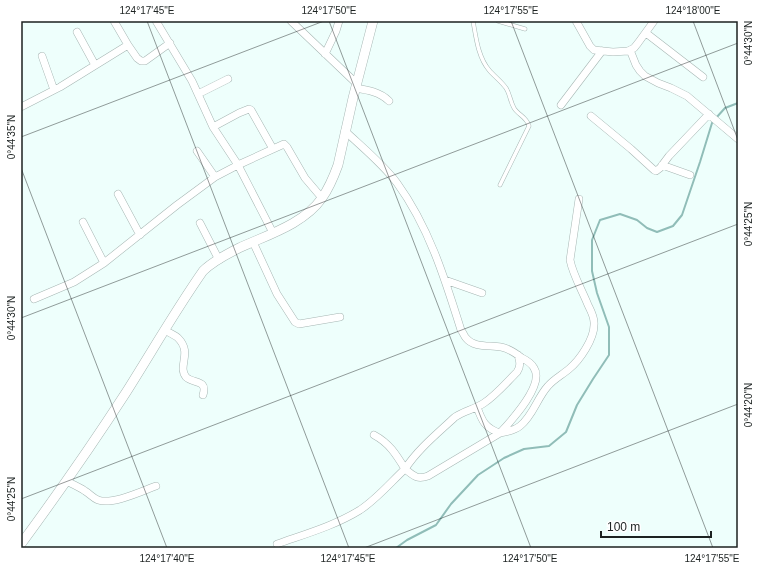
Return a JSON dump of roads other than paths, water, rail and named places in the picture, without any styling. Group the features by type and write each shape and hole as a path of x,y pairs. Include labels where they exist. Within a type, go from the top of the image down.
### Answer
{"street":[{"path":"114,21 137,58 141,61 145,60 170,43"},
{"path":"156,21 192,81 213,127 238,165 273,233"},
{"path":"291,21 356,86 380,94 390,101"},
{"path":"325,54 339,21"},
{"path":"21,544 66,481 124,394 203,271 219,260 301,218 322,198 335,174 338,165 345,131 373,21"},
{"path":"576,21 590,46 594,50 622,52 634,48 654,21"},
{"path":"78,32 95,65"},
{"path":"646,33 703,77"},
{"path":"21,107 54,90 128,44"},
{"path":"630,50 636,65 645,76 687,96 738,139"},
{"path":"561,105 602,51"},
{"path":"42,56 54,90"},
{"path":"198,94 228,79"},
{"path":"213,127 249,109 251,110 273,149"},
{"path":"591,116 656,171 710,115"},
{"path":"345,131 397,182 423,226 434,249 466,338 477,345 502,347 510,350 534,367 536,378 530,396 516,416 500,433"},
{"path":"34,299 74,282 104,263 215,177 284,144 305,178 322,198"},
{"path":"196,151 215,177"},
{"path":"662,165 690,175"},
{"path":"118,194 140,235"},
{"path":"374,435 382,439 391,448 406,469 418,478 422,478 428,476 500,433 518,428 526,421 547,386 575,363 590,340 594,330 591,312 574,274 570,260 579,199"},
{"path":"82,222 104,263"},
{"path":"200,222 219,260"},
{"path":"253,242 277,294 295,322 299,324 340,317"},
{"path":"445,280 482,293"},
{"path":"165,330 178,338 181,342 186,354 183,366 186,376 189,379 202,384 204,387 203,395"},
{"path":"278,544 328,526 361,509 406,469 413,458 425,445 455,417 477,407 490,398 517,372 520,367 518,355"},
{"path":"477,407 483,422 492,430 500,433"},
{"path":"66,481 87,492 93,498 104,501 124,497 156,486"}],"lane":[{"path":"473,21 479,51 484,63 489,71 505,87 509,93 515,110 527,120 529,126 500,185"},
{"path":"498,21 525,29"}],"waterway":[{"path":"716,118 725,108 738,103"},
{"path":"396,548 407,540 436,525 451,504 478,475 504,458 524,449 549,446 566,432 577,405 609,355 609,327 597,293 592,271 592,240 600,220 620,214 637,220 647,228 657,232 673,226 682,215 712,123 714,121"}]}
